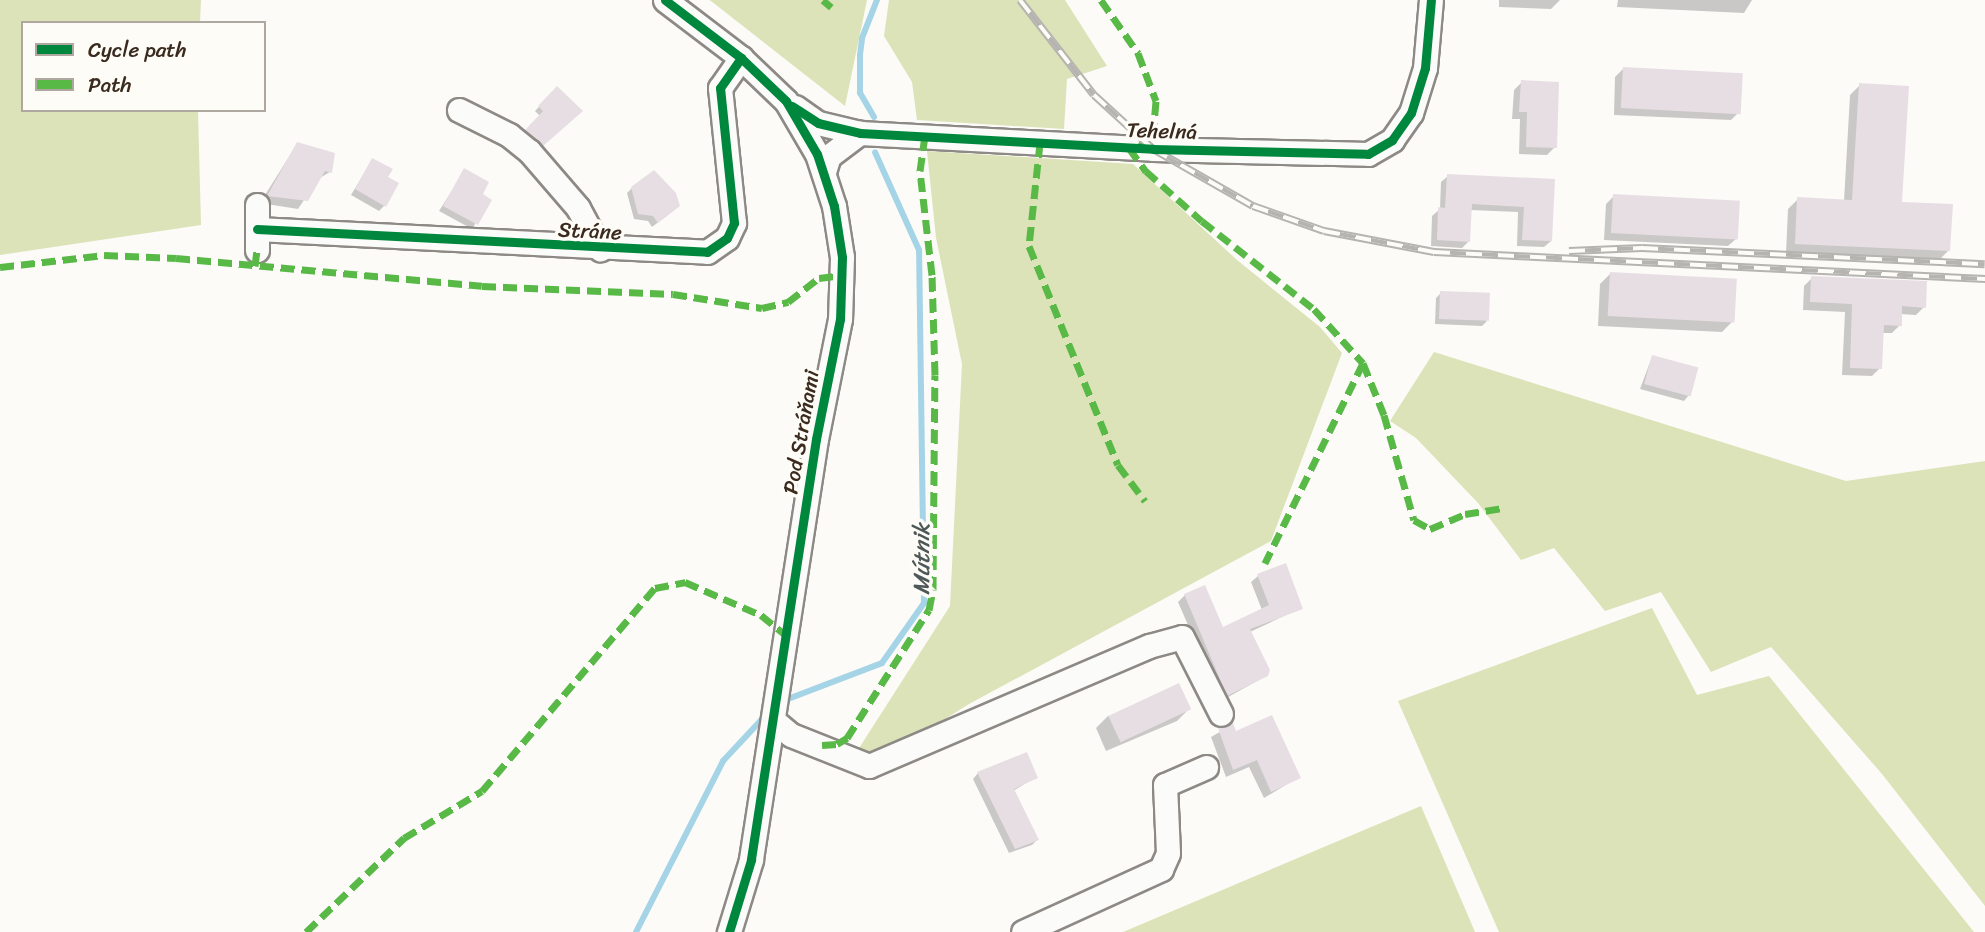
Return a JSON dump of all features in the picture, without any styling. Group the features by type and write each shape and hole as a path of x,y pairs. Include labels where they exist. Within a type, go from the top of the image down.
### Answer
{"street":[{"name":"Pod Stráňami","path":"665,0 741,58 786,101 824,172 840,236 842,300 801,529 749,867 729,932"},
{"name":"Tehelná","path":"786,101 818,123 860,133 1153,149 1367,154 1392,140 1411,113 1425,68 1431,0"},
{"name":"Stráne","path":"257,205 257,239 698,254 715,249 732,232 735,205 720,88 741,58"},
{"name":"Stráne","path":"459,110 509,135 529,152 578,208 600,249"},
{"path":"824,172 829,156 860,133"},
{"path":"774,714 791,735 869,766 1149,646 1182,637 1221,714"},
{"path":"1023,932 1161,870 1168,853 1165,785 1206,767"}],"green space":[{"path":"0,0 201,0 200,21 21,21 21,112 198,112 201,225 0,255"},
{"path":"709,0 867,0 845,106 711,1"},
{"path":"889,0 1065,0 1107,66 1067,79 1064,129 917,120 912,82 884,36"},
{"path":"927,151 1133,164 1237,260 1320,327 1342,353 1271,541 969,704 880,760 854,756 950,606 962,364 936,238"},
{"path":"1434,352 1846,481 1985,461 1985,906 1882,774 1771,647 1711,672 1661,592 1605,611 1554,548 1521,560 1478,503 1416,438 1390,421"},
{"path":"1652,608 1697,695 1769,676 1974,932 1499,932 1398,701"},
{"path":"1421,806 1475,932 1123,932"}],"building":[{"path":"1623,67 1743,73 1741,114 1621,108"},
{"path":"1521,80 1559,82 1557,148 1526,147 1527,112 1519,112"},
{"path":"1859,83 1909,86 1902,202 1953,204 1950,251 1795,244 1797,197 1852,200"},
{"path":"557,86 583,111 543,146 525,130 543,111 538,106"},
{"path":"297,142 335,153 332,173 325,171 308,201 267,196"},
{"path":"372,158 393,169 388,177 399,183 386,207 355,189"},
{"path":"464,168 489,182 483,194 492,200 478,225 443,206"},
{"path":"654,170 676,193 680,206 658,223 653,216 638,214 631,187"},
{"path":"1447,174 1555,179 1552,241 1522,240 1524,207 1472,204 1470,242 1437,240 1438,207 1445,208"},
{"path":"1613,194 1740,201 1738,240 1611,233"},
{"path":"1610,272 1737,279 1735,323 1608,316"},
{"path":"1811,276 1927,281 1926,308 1902,306 1902,326 1884,325 1882,369 1850,368 1852,304 1810,302"},
{"path":"1440,291 1490,293 1489,321 1439,319"},
{"path":"1652,355 1698,367 1691,396 1644,384"},
{"path":"1286,563 1303,609 1250,629 1270,670 1268,676 1227,696 1184,594 1205,585 1223,627 1269,605 1257,574"},
{"path":"1179,683 1191,709 1121,742 1108,716"},
{"path":"1272,715 1301,778 1271,792 1257,760 1233,770 1218,728 1233,723 1236,731"},
{"path":"1027,752 1038,778 1014,789 1039,840 1015,849 977,772"}],"waterway":[{"name":"Mútnik","path":"874,117 860,93 860,55 862,38 877,0"},
{"name":"Mútnik","path":"780,702 882,663 924,603 919,250 875,152"},
{"name":"Mútnik","path":"636,932 723,761 765,716"}],"railway":[{"path":"1020,0 1094,95 1153,149 1253,206 1324,231 1434,252 1985,279"},
{"path":"1569,251 1642,248 1985,264"}],"marked path":[{"path":"823,0 831,7"},
{"path":"1101,0 1138,53 1156,101 1154,126 1139,148"},
{"path":"822,745 837,744 847,738 929,610 933,590 935,375 932,275 920,171 925,136"},
{"path":"1040,143 1029,246 1118,465 1145,501"},
{"path":"1129,148 1146,171 1202,221 1314,309 1363,363 1265,563"},
{"path":"255,266 257,250"},
{"path":"0,267 104,255 176,258 482,286 673,294 762,308 788,302 819,278 843,275"},
{"path":"1363,363 1384,415 1414,520 1430,529 1465,514 1501,508"},
{"path":"306,932 404,838 482,791 655,588 685,582 761,615 786,635"}],"cycle path":[{"path":"665,0 741,58 786,101 817,154 834,206 842,257 840,319 816,439 751,860 729,932"},
{"path":"792,106 818,123 860,133 1153,149 1368,154 1392,140 1411,113 1425,68 1431,0"},
{"path":"257,229 707,252 727,238 734,223 720,88 741,58"}]}
